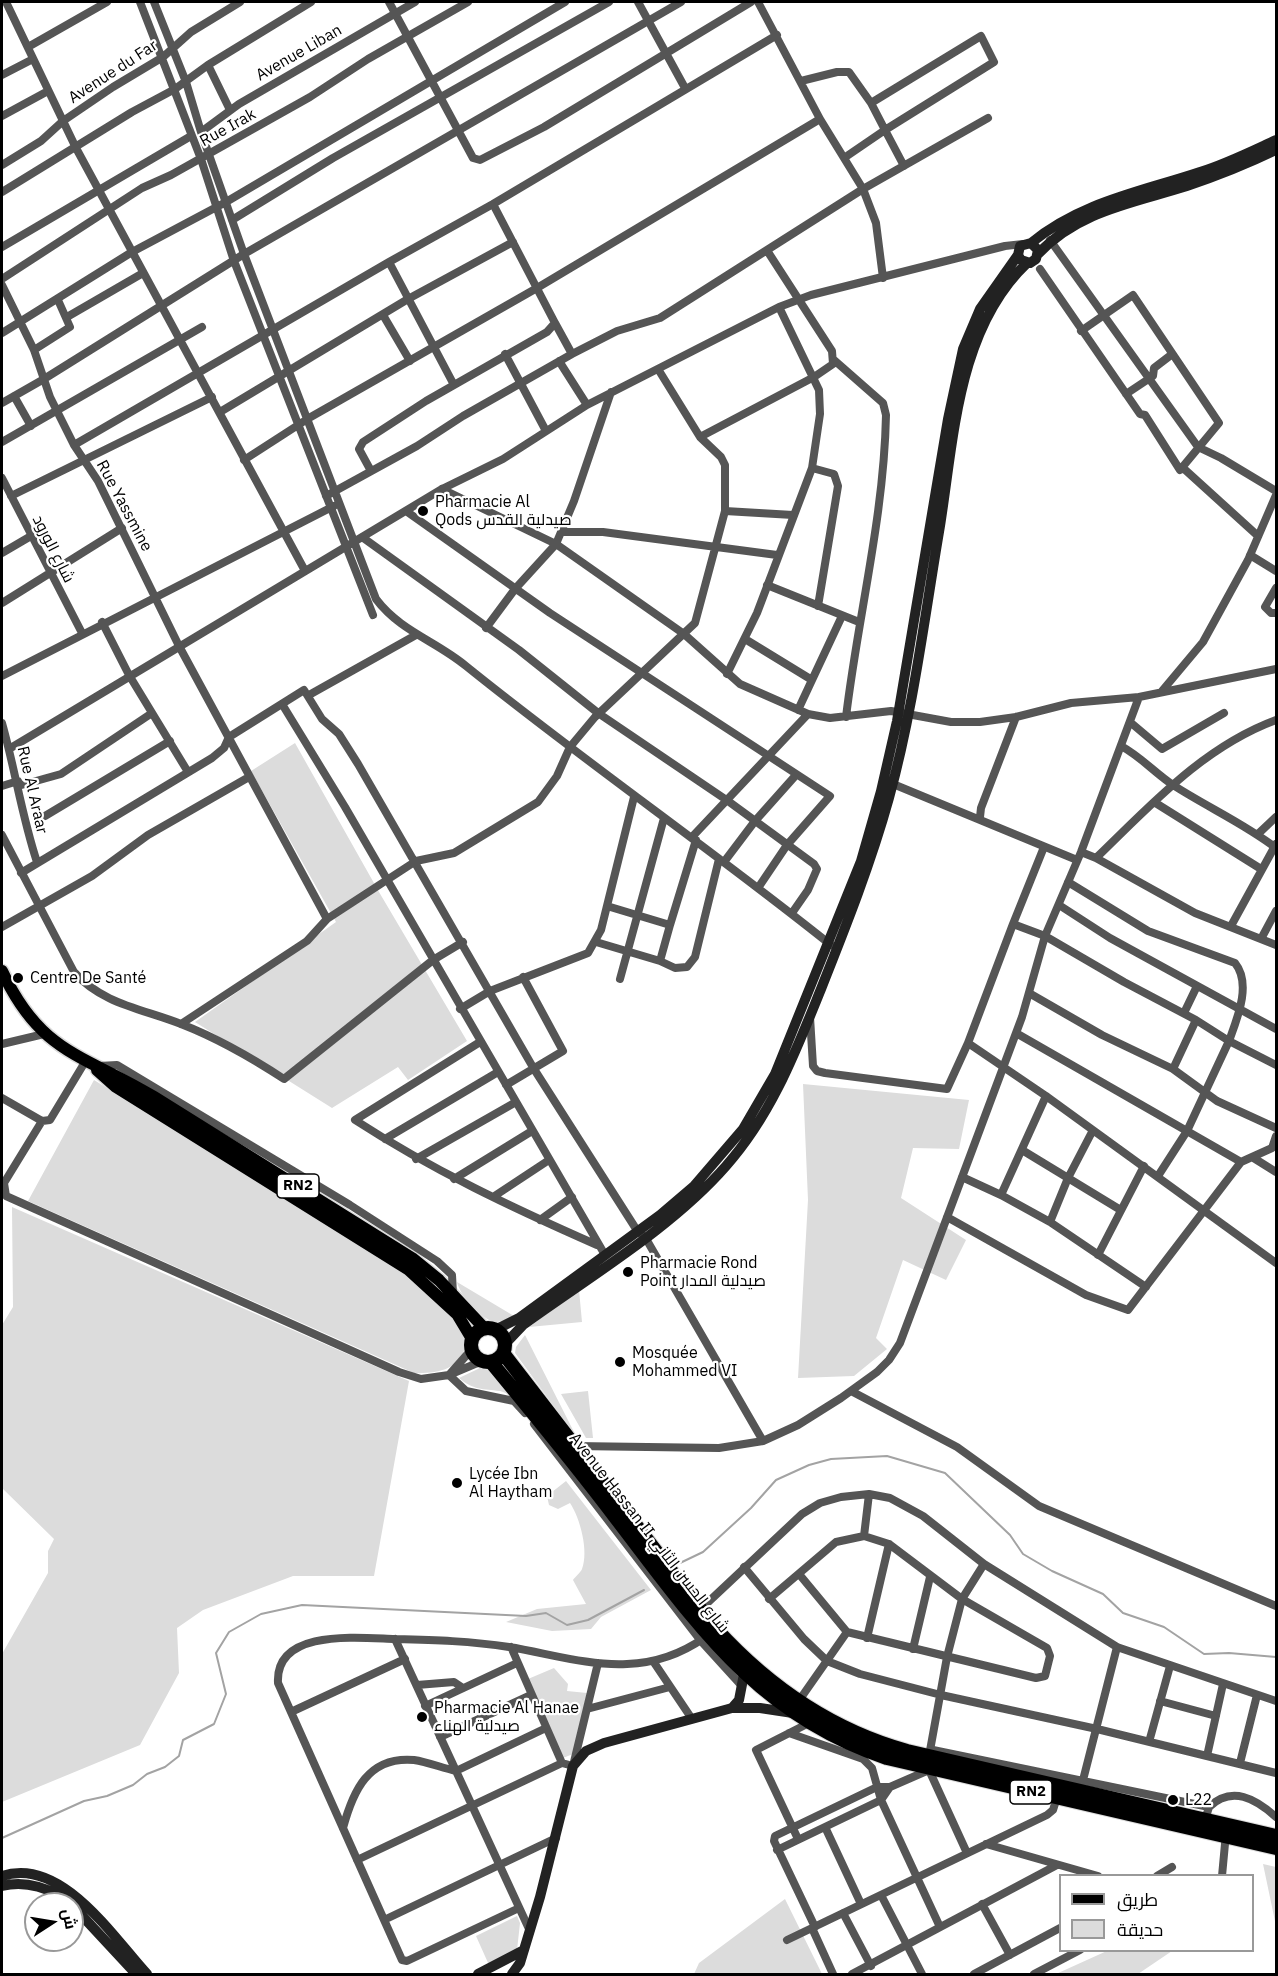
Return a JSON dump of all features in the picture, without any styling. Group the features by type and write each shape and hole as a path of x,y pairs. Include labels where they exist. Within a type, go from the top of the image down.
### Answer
{"highway":[{"path":"472,1344 478,1332 490,1330"},
{"name":"RN2","path":"490,1330 504,1349"},
{"name":"RN2","path":"472,1344 487,1362"},
{"path":"487,1362 504,1349"},
{"name":"Avenue Hassan II شارع الحسن الثاني","path":"504,1349 577,1446 711,1633"},
{"name":"Avenue Hassan II شارع الحسن الثاني","path":"487,1362 579,1469 711,1633 746,1671 795,1705"},
{"name":"RN2","path":"795,1705 809,1723 867,1751 929,1759"},
{"name":"RN2","path":"795,1705 844,1730 929,1759 1227,1831 1276,1848"},
{"name":"RN2","path":"1058,1792 1082,1786 1207,1814 1227,1831 1276,1836"}],"main road":[{"name":"RN2","path":"2,971 22,1010 44,1034 90,1064 116,1087 409,1270 457,1314 472,1344"},
{"name":"RN2","path":"90,1064 120,1076 390,1242 412,1258 490,1330"}],"street":[{"path":"28,47 107,2"},
{"path":"140,2 201,159 234,261 301,425 330,508 354,542 373,615"},
{"path":"154,2 174,48 244,254 309,418 339,504 376,598 395,620 459,660 634,797 722,860 832,946"},
{"name":"Avenue du Far","path":"2,165 40,141 63,121 112,87 163,57 225,6 240,2"},
{"path":"2,192 132,112 175,89 208,65 311,2"},
{"path":"389,2 460,130 472,158 486,158 544,127 751,2"},
{"name":"Avenue Liban","path":"201,132 230,110 415,2"},
{"name":"Rue Irak","path":"2,279 142,188 201,159 310,97 468,2"},
{"path":"2,333 132,252 226,202 431,78 564,2"},
{"path":"232,220 609,2"},
{"path":"638,2 685,88"},
{"path":"3,399 14,396 44,379 244,254 681,2"},
{"path":"758,2 820,119 863,189 876,223 883,278"},
{"path":"5,5 28,47 76,148 304,569"},
{"path":"74,444 493,204 777,35"},
{"path":"844,158 994,62 981,36 871,104"},
{"path":"2,64 4,74 33,59"},
{"path":"208,65 230,110"},
{"path":"801,81 837,72 849,72 871,104 904,166"},
{"path":"2,116 48,91"},
{"path":"326,496 572,354 617,332 660,318 768,252 863,189 988,118"},
{"path":"244,459 309,418 537,288 820,119"},
{"path":"2,247 191,136"},
{"path":"490,1330 519,1318 605,1256 642,1234 694,1186 725,1153 751,1116 782,1059 870,863 893,784 959,363 980,309 1022,249 1052,227 1087,207 1203,171 1276,140"},
{"path":"504,1349 523,1325 704,1190 743,1145 781,1085 810,1016 861,861 904,714 968,367 989,313 1006,286 1034,261 1050,240 1084,219 1104,210 1206,180 1276,150"},
{"path":"493,204 572,354"},
{"path":"1050,240 1198,447 1228,461 1276,493 1250,555 1203,642 1162,692"},
{"path":"220,412 408,299 513,242"},
{"path":"9,749 304,569 442,489 503,459 587,405 779,307 798,299 996,248 1036,247 1034,261"},
{"path":"1022,249 1034,261 1081,331 1140,414 1145,415 1180,470 1220,423 1195,385 1171,355 1133,295 1081,331"},
{"path":"768,252 824,337 834,360 883,403 886,415 881,488 846,717"},
{"path":"389,262 454,385"},
{"path":"67,317 143,273"},
{"name":"Rue Yassmine","path":"2,285 4,299 34,350 50,397 74,444 98,481 179,646 327,919"},
{"path":"34,350 68,330 70,324 58,300"},
{"path":"727,674 746,639 812,468 820,414 819,390 779,307"},
{"path":"383,315 410,361"},
{"path":"371,471 360,454 359,449 363,442 505,354 547,332 555,323"},
{"path":"2,442 58,412 202,327"},
{"path":"505,354 546,431"},
{"path":"1126,394 1153,376 1154,368 1171,355"},
{"path":"700,437 814,378 830,368 834,360"},
{"path":"559,362 587,405"},
{"path":"182,1024 307,941 327,919 386,879 416,861 454,853 526,811 547,792 570,747 598,713 684,634 698,616 725,511 725,465 721,457 700,437 658,369"},
{"path":"486,628 515,589 556,544 611,392"},
{"path":"14,396 31,426"},
{"path":"7,493 84,460 212,397"},
{"path":"1182,467 1258,536"},
{"path":"812,468 834,474 838,486 818,606"},
{"name":"شارع الورود","path":"2,478 7,493 82,633"},
{"path":"442,489 556,544 684,634 727,674 758,693 808,714 830,718 878,712 951,722 1016,717 1071,703 1139,697 1276,669"},
{"path":"2,676 102,622 339,504"},
{"path":"406,511 515,589 830,796 787,845 758,888"},
{"path":"725,511 793,515"},
{"path":"2,603 122,528"},
{"path":"561,532 603,532 716,549 777,555"},
{"path":"2,553 31,536"},
{"path":"354,542 548,671 598,713 728,801 817,869 808,890 792,914"},
{"path":"1250,555 1276,571"},
{"path":"767,585 859,622"},
{"path":"1276,588 1265,606 1271,613 1276,613"},
{"path":"798,711 843,616"},
{"path":"102,622 129,675 188,772"},
{"path":"309,695 416,635"},
{"path":"746,639 812,680"},
{"path":"21,873 219,753 229,737 304,690 322,718 339,734 416,861 534,1069 642,1234 762,1442"},
{"path":"577,1446 719,1448 762,1442 798,1425 851,1391 877,1372 896,1351 1016,1033 1045,936 1079,856 1139,697"},
{"path":"282,704 605,1256"},
{"path":"1130,722 1162,749 1224,712"},
{"path":"2,786 61,774 152,713"},
{"path":"660,961 694,839 808,714"},
{"path":"980,818 981,808 1016,717"},
{"path":"1096,858 1171,784 1232,741 1276,720"},
{"name":"Rue Al Araar","path":"2,723 18,784 27,832 37,862"},
{"path":"45,816 170,741"},
{"path":"1121,746 1171,784 1276,846 1231,926"},
{"path":"596,942 660,961 675,968 691,964 695,957 722,860 796,775"},
{"path":"2,927 37,905 92,876 148,835 249,777"},
{"path":"893,784 980,818 989,825 1044,847 1096,858 1195,913 1276,945"},
{"path":"460,1009 490,991 588,953 596,942 607,906 634,797"},
{"path":"1154,802 1261,869"},
{"path":"1258,834 1276,817"},
{"path":"620,979 664,818"},
{"path":"2,835 37,905 74,972 83,982 95,992 118,1003 182,1024 284,1079 432,960 463,942"},
{"path":"810,1016 813,1066 825,1073 947,1089 968,1043 1044,847"},
{"path":"1068,882 1148,931 1235,963 1242,977 1240,1008 1229,1041 1187,1131 1158,1176"},
{"path":"1059,905 1110,938 1276,1029"},
{"path":"607,906 670,924"},
{"path":"1261,939 1276,911"},
{"path":"1013,924 1045,936 1184,1013 1229,1041 1276,1065"},
{"path":"506,1085 563,1051 523,977"},
{"path":"1184,1013 1197,986"},
{"path":"1029,993 1102,1035 1173,1069 1204,1093 1276,1128"},
{"path":"1173,1069 1196,1020"},
{"path":"1016,1033 1241,1162"},
{"path":"2,1044 44,1034"},
{"path":"480,1042 355,1120 416,1159 454,1179 597,1245"},
{"path":"968,1043 1206,1210 1276,1263"},
{"path":"2,1098 42,1121 50,1120 90,1064"},
{"path":"385,1139 498,1072"},
{"path":"1000,1195 1046,1096"},
{"path":"416,1159 516,1102"},
{"path":"42,1121 4,1183 6,1196 414,1378 432,1380 487,1362"},
{"path":"1050,1222 1068,1178 1093,1130"},
{"path":"454,1179 532,1131"},
{"path":"947,1217 1086,1295 1128,1310 1241,1162 1272,1148 1276,1136"},
{"path":"1022,1150 1119,1209"},
{"path":"1252,1157 1276,1172"},
{"path":"493,1197 549,1160"},
{"path":"1098,1255 1119,1209 1144,1166"},
{"path":"962,1177 1050,1222 1146,1287"},
{"path":"540,1220 572,1197"},
{"path":"449,1375 472,1344"},
{"path":"449,1375 466,1391 514,1401 746,1671 739,1700 732,1707"},
{"path":"851,1391 957,1447 1039,1506 1276,1606"},
{"path":"577,1446 704,1606 711,1633"},
{"path":"704,1606 802,1514 820,1503 841,1497 869,1494 890,1498 909,1506 984,1564 1117,1647 1276,1701"},
{"path":"864,1536 869,1494"},
{"path":"769,1599 836,1542 864,1536 889,1544 962,1599 1047,1648 1050,1656 1045,1676 1036,1678 848,1632 799,1574"},
{"path":"867,1638 889,1544"},
{"path":"967,1853 929,1759 947,1657 962,1599 984,1564"},
{"path":"744,1567 769,1599 827,1661 860,1674 941,1695 1276,1770"},
{"path":"913,1649 930,1577"},
{"path":"357,1860 568,1765 592,1747 732,1707 760,1708 795,1705 848,1632"},
{"path":"519,1908 406,1961 402,1960 278,1683 278,1672 284,1657 311,1642 329,1638 464,1640 598,1663 626,1664 653,1661 670,1656 711,1633"},
{"path":"395,1639 530,1931"},
{"path":"511,1647 546,1728 568,1765"},
{"path":"777,1850 880,1800 890,1787 929,1759 1082,1786 1117,1647"},
{"path":"291,1712 405,1659"},
{"path":"653,1661 692,1719"},
{"path":"425,1706 517,1663"},
{"path":"512,1974 524,1950 556,1838 568,1765 587,1709 598,1663"},
{"path":"1149,1742 1170,1666"},
{"path":"417,1685 454,1682 463,1688"},
{"path":"1207,1756 1223,1684"},
{"path":"587,1709 670,1687"},
{"path":"440,1737 531,1695"},
{"path":"1240,1763 1257,1695"},
{"path":"1160,1701 1216,1716"},
{"path":"798,1839 756,1754 757,1748 809,1723"},
{"path":"343,1828 357,1787 380,1767 397,1761 415,1760 456,1771 546,1728"},
{"path":"789,1733 863,1760 872,1768 880,1800 940,1927"},
{"path":"833,1974 814,1927 777,1850 774,1838 877,1787 890,1787"},
{"path":"787,1940 1051,1812 1058,1792"},
{"path":"1207,1814 1217,1799 1237,1795 1254,1800 1276,1817"},
{"path":"825,1827 861,1904"},
{"path":"1222,1874 1227,1831"},
{"path":"384,1920 556,1838"},
{"path":"986,1844 1094,1874"},
{"path":"852,1974 871,1966 1056,1865"},
{"path":"1159,1874 1172,1867"},
{"path":"2,1876 29,1874 51,1879 70,1890 147,1974"},
{"path":"2,1886 32,1885 52,1892"},
{"path":"880,1895 922,1974"},
{"path":"982,1904 1010,1955"},
{"path":"843,1913 871,1966"},
{"path":"84,1919 136,1974"},
{"path":"974,1974 1059,1929"},
{"path":"478,1974 524,1950"},
{"path":"1034,1974 1076,1952"}],"green space":[{"path":"295,743 467,1041 408,1080 398,1067 332,1108 195,1022 336,922 251,771"},
{"path":"94,1080 404,1272 451,1316 463,1335 465,1346 459,1360 446,1369 430,1373 414,1373 28,1201"},
{"path":"803,1084 969,1100 959,1149 913,1148 901,1198 966,1240 946,1280 903,1260 876,1338 887,1349 854,1376 798,1378 808,1200"},
{"path":"12,1207 409,1381 374,1576 293,1576 203,1610 177,1628 179,1673 140,1745 2,1802 2,1654 48,1573 48,1551 54,1539 2,1488 2,1325 13,1307"},
{"path":"457,1282 514,1316 496,1322 484,1317 467,1300"},
{"path":"579,1290 582,1322 529,1327"},
{"path":"525,1335 577,1438 515,1353 516,1347"},
{"path":"480,1368 492,1371 521,1403 502,1392 474,1387 459,1378"},
{"path":"588,1391 593,1438 586,1438 561,1394"},
{"path":"566,1481 651,1590 601,1617 591,1629 552,1631 506,1622 537,1609 586,1604 573,1580 582,1569 584,1562 584,1544 577,1517 570,1503 558,1509 549,1505 547,1496"},
{"path":"554,1668 568,1684 567,1691 587,1693 573,1754 563,1758 528,1679"},
{"path":"1263,1864 1276,1867 1276,1926"},
{"path":"785,1899 822,1974 694,1974 699,1963"},
{"path":"517,1916 520,1923 517,1950 489,1965 476,1936"},
{"path":"1105,1952 1171,1952 1138,1974 1056,1974"}],"waterway":[{"path":"680,1563 703,1552 751,1508 776,1480 809,1465 831,1459 887,1456 945,1473 1010,1535 1023,1554 1052,1571 1103,1594 1123,1613 1164,1627 1204,1654 1229,1653 1276,1657"},
{"path":"2,1838 84,1801 107,1796 133,1785 147,1774 165,1767 179,1756 183,1740 214,1724 226,1694 216,1653 229,1632 261,1614 302,1605 526,1616 546,1613 567,1625 588,1620 644,1590"}],"place":[{"name":"Pharmacie Al Qods صيدلية القدس","path":"423,511"},
{"name":"Centre De Santé","path":"18,978"},
{"name":"Pharmacie Rond Point صيدلية المدار","path":"628,1272"},
{"name":"Mosquée Mohammed VI","path":"620,1362"},
{"name":"Lycée Ibn Al Haytham","path":"457,1483"},
{"name":"Pharmacie Al Hanae صيدلية الهناء","path":"422,1717"},
{"name":"L22","path":"1173,1800"}]}
